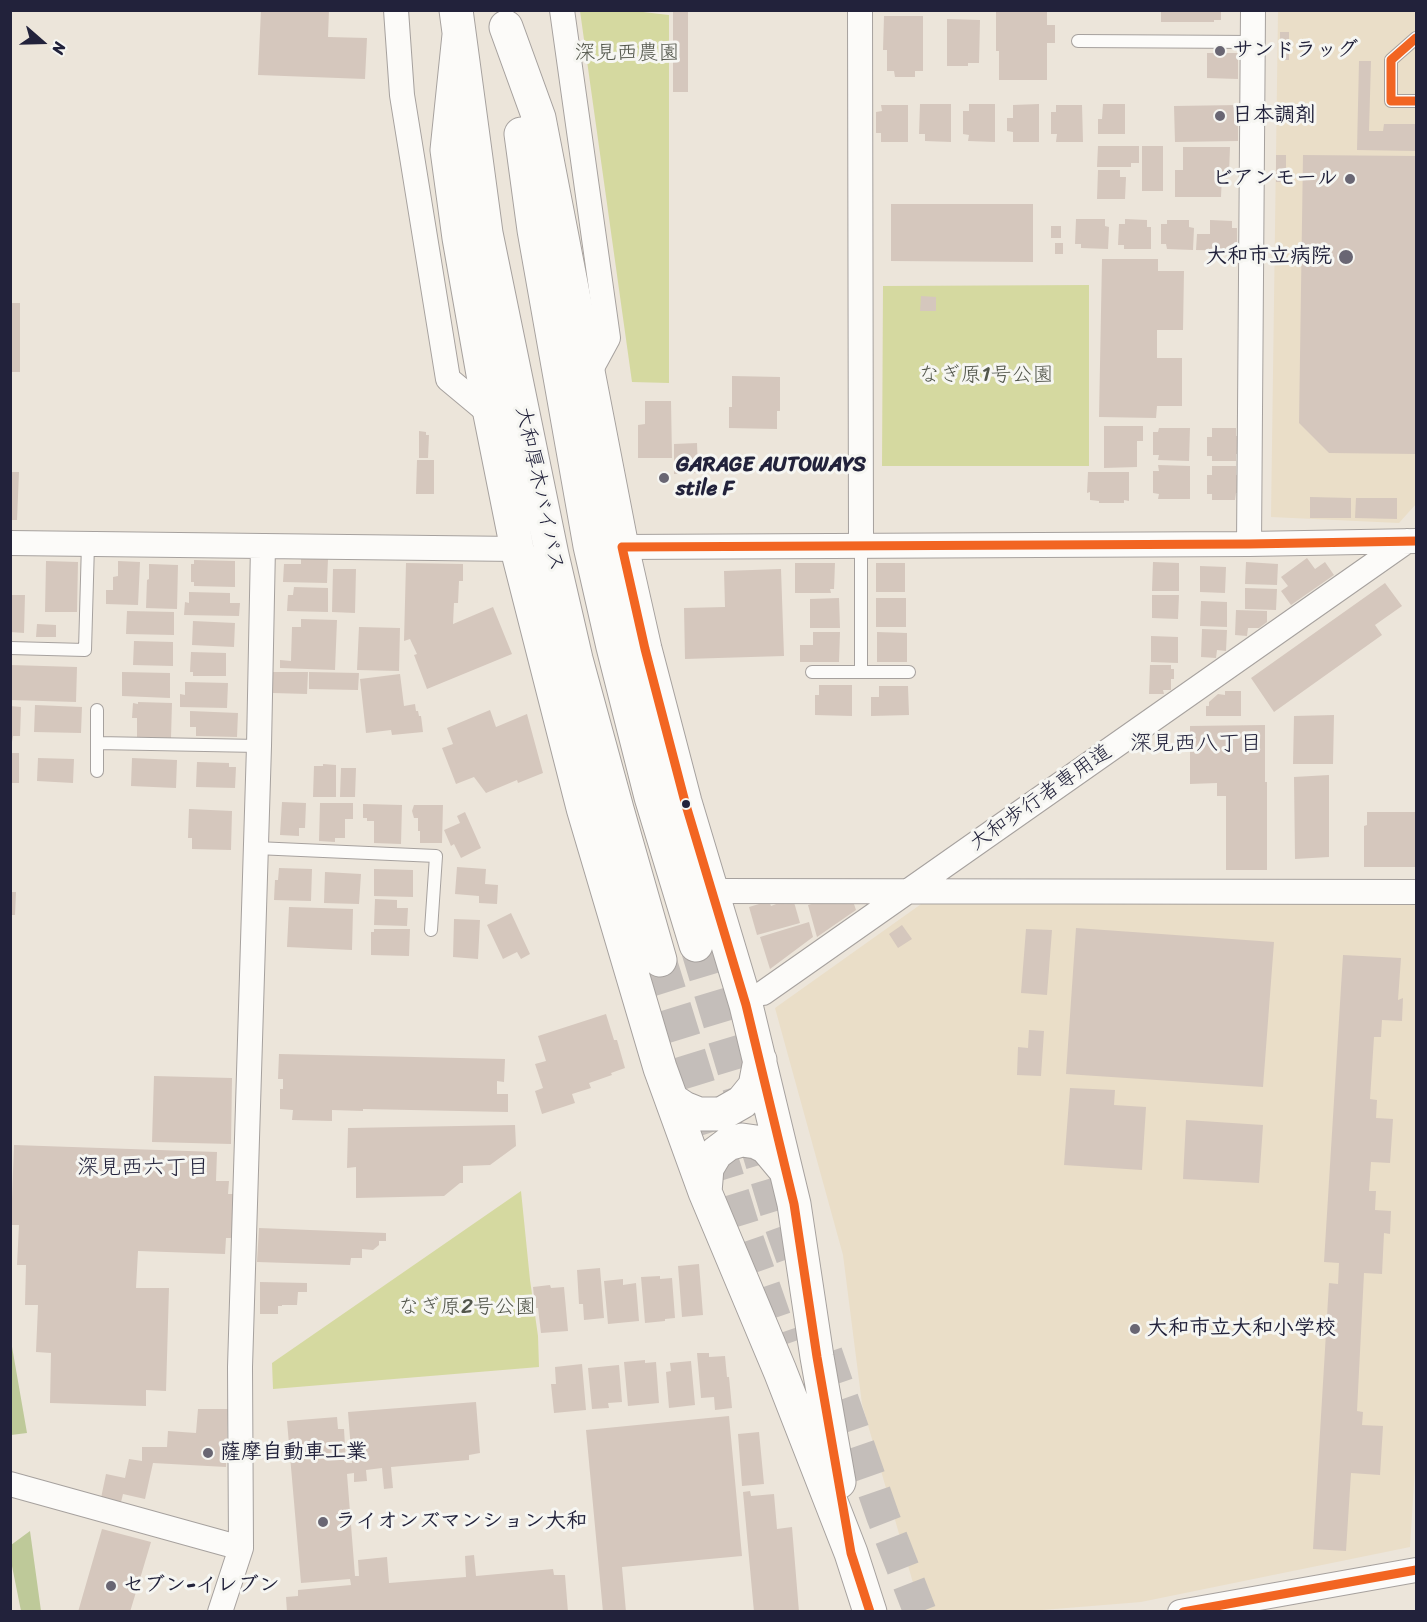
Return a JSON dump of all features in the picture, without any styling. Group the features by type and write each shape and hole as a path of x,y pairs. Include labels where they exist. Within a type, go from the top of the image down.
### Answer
{"highway":[{"path":"505,19 539,118 622,547 648,660 685,802 746,1005 794,1204 851,1553"},
{"name":"大和厚木バイパス","path":"505,19 534,230 590,546 651,797 696,945"},
{"path":"457,22 447,150 459,238 517,549 583,808 660,1068 705,1192 780,1371 851,1553 870,1611"},
{"name":"大和厚木バイパス","path":"457,22 486,233 552,555 576,658 616,809 660,960"},
{"path":"672,1100 699,1114 721,1114 742,1102 755,1086 760,1059"},
{"path":"705,1192 707,1168 716,1153 728,1144 742,1140 756,1142 766,1147 786,1171"}],"street":[{"path":"396,10 402,95 448,379 490,414"},
{"path":"562,10 608,338 589,373"},
{"path":"860,10 861,545"},
{"path":"1249,544 1253,10"},
{"path":"622,547 1412,541"},
{"name":"大和歩行者専用道","path":"763,993 1412,541"},
{"path":"10,543 517,549"},
{"path":"220,1611 241,1548 240,1367 263,546"},
{"path":"712,891 1416,892"},
{"path":"10,1484 241,1548"},
{"path":"1180,1611 1416,1570"}],"lane":[{"path":"1416,38 1391,60 1391,101 1416,101"},
{"path":"1078,41 1253,42"},
{"path":"10,648 85,650 87,544"},
{"path":"861,545 861,672"},
{"path":"812,672 909,672"},
{"path":"97,710 98,771"},
{"path":"97,743 259,746"},
{"path":"256,849 436,856 431,930"}],"shaded area":[{"name":"大和市立病院","path":"1278,11 1416,11 1416,504 1399,523 1271,517"},
{"name":"大和市立大和小学校","path":"1416,901 1416,1452 1410,1547 1141,1602 1030,1611 921,1611 862,1404 843,1255 775,1008 924,902"}],"green space":[{"name":"深見西農園","path":"626,10 669,15 669,383 632,382 580,11"},
{"name":"なぎ原1号公園","path":"1089,285 1089,466 882,466 883,286"},
{"name":"なぎ原2号公園","path":"521,1191 538,1336 539,1367 273,1389 272,1363"},
{"path":"11,1341 27,1433 10,1435"},
{"path":"30,1531 41,1611 21,1611 11,1561 11,1545"}],"building":[{"path":"261,10 329,10 328,37 367,38 365,79 258,75"},
{"path":"673,10 688,10 688,92 673,92"},
{"path":"996,10 1047,10 1047,25 1055,25 1055,43 1047,43 1047,80 999,80"},
{"path":"1161,10 1221,10 1221,20 1161,22"},
{"path":"884,16 923,16 923,71 915,71 915,77 895,77 894,71 887,71 887,50 883,50"},
{"path":"947,19 980,20 979,63 968,63 968,66 947,66"},
{"path":"1280,32 1289,32 1289,60 1280,60"},
{"path":"1207,53 1238,53 1238,79 1207,78"},
{"path":"1359,61 1371,61 1369,131 1383,131 1384,124 1416,124 1416,151 1357,150"},
{"path":"920,104 951,104 951,142 925,141 925,134 919,134"},
{"path":"969,104 995,104 995,142 968,141 969,135 963,134 963,111 969,111"},
{"path":"1039,104 1039,142 1013,142 1013,132 1007,131 1007,118 1013,118 1013,105"},
{"path":"1103,104 1125,104 1125,134 1098,134 1098,119 1102,119"},
{"path":"881,105 908,105 908,142 881,142 881,133 876,133 876,112 882,111"},
{"path":"1056,105 1082,105 1083,142 1056,142 1057,134 1051,134 1051,112 1056,112"},
{"path":"1238,105 1238,141 1175,142 1174,106"},
{"path":"1098,146 1139,146 1139,163 1131,163 1131,167 1097,167"},
{"path":"1142,146 1163,146 1163,191 1142,191"},
{"path":"1183,147 1230,147 1229,174 1222,174 1221,197 1175,197 1175,170 1183,170"},
{"path":"1276,155 1286,155 1286,182 1276,182"},
{"path":"1303,155 1416,156 1416,454 1329,453 1299,423"},
{"path":"1098,170 1120,170 1120,177 1126,177 1125,199 1097,199"},
{"path":"891,204 1033,204 1033,262 891,261"},
{"path":"1076,219 1105,219 1105,226 1109,227 1108,249 1081,248 1081,244 1075,244"},
{"path":"1125,219 1147,220 1147,227 1151,227 1151,249 1124,249 1124,245 1118,245 1119,224 1125,224"},
{"path":"1167,220 1189,220 1189,227 1194,228 1193,250 1167,249 1166,244 1161,244 1161,224 1167,224"},
{"path":"1210,220 1232,221 1232,228 1237,228 1237,251 1196,250 1197,234 1210,234"},
{"path":"1051,226 1061,226 1061,238 1051,238"},
{"path":"1055,243 1063,243 1063,254 1055,254"},
{"path":"1102,259 1158,259 1158,271 1184,271 1183,330 1157,330 1157,358 1182,358 1182,406 1157,406 1156,418 1099,417"},
{"path":"921,296 936,297 936,311 920,311"},
{"path":"10,303 20,303 20,372 10,372"},
{"path":"732,376 780,377 780,411 777,411 777,429 729,428"},
{"path":"645,401 671,401 672,458 638,458 638,425 645,424"},
{"path":"1104,426 1143,426 1143,441 1137,441 1137,467 1104,468"},
{"path":"1159,428 1190,428 1189,461 1158,460 1159,455 1153,455 1153,432 1158,432"},
{"path":"1212,428 1236,428 1238,454 1236,454 1236,461 1212,461 1212,456 1207,456 1207,437 1212,437"},
{"path":"419,431 429,435 428,458 419,458"},
{"path":"697,443 698,473 674,474 674,444"},
{"path":"417,460 434,460 434,494 416,494"},
{"path":"1158,465 1190,466 1190,499 1158,499 1159,494 1153,493 1153,471 1159,471"},
{"path":"1212,466 1236,466 1238,493 1236,493 1235,500 1212,500 1212,494 1207,494 1207,475 1212,475"},
{"path":"10,472 19,472 17,520 10,520"},
{"path":"1088,472 1129,472 1129,501 1099,503 1099,501 1090,500 1090,492 1087,493"},
{"path":"1310,497 1351,498 1351,518 1310,518"},
{"path":"1356,498 1397,498 1397,519 1355,518"},
{"path":"301,558 328,559 327,583 283,582 284,564 301,564"},
{"path":"1307,558 1315,569 1325,562 1334,575 1291,605 1281,591 1288,586 1281,577"},
{"path":"194,560 235,561 235,587 194,586 194,582 191,582 191,564 194,564"},
{"path":"46,561 78,562 77,612 45,612"},
{"path":"118,561 140,562 138,605 106,604 106,590 113,590 113,577 118,576"},
{"path":"1153,562 1179,563 1179,591 1152,591"},
{"path":"1246,562 1278,564 1277,585 1245,584"},
{"path":"406,563 463,564 463,581 459,581 458,603 454,603 453,624 493,607 512,654 427,689 410,639 404,641"},
{"path":"795,563 835,563 834,589 830,589 831,593 795,593"},
{"path":"876,563 905,563 905,592 876,592"},
{"path":"149,564 178,565 177,609 146,608"},
{"path":"1200,566 1226,567 1225,593 1200,592"},
{"path":"333,569 356,569 355,613 332,612"},
{"path":"781,569 784,656 685,659 684,608 725,607 724,571"},
{"path":"1385,583 1402,606 1375,625 1382,635 1274,712 1251,678"},
{"path":"294,587 328,588 328,612 287,611 288,595 293,595"},
{"path":"1245,588 1277,589 1276,610 1245,609"},
{"path":"189,592 230,593 230,603 240,603 239,616 184,615 185,602 189,603"},
{"path":"10,595 25,595 24,633 10,632"},
{"path":"1152,595 1179,595 1178,619 1152,618"},
{"path":"839,598 840,628 810,628 810,599"},
{"path":"876,598 906,598 906,627 876,627"},
{"path":"1201,601 1227,602 1227,627 1200,626"},
{"path":"1236,610 1267,611 1267,622 1259,628 1248,628 1247,636 1235,635"},
{"path":"127,611 174,612 174,635 126,634"},
{"path":"301,619 337,620 335,670 280,668 280,660 291,661 292,627 301,627"},
{"path":"193,621 235,623 234,647 192,645"},
{"path":"37,624 56,625 56,637 36,637"},
{"path":"359,627 400,628 399,671 357,670"},
{"path":"1202,629 1227,630 1226,651 1217,650 1216,658 1201,657"},
{"path":"813,632 840,632 839,662 800,662 800,645 813,645"},
{"path":"877,632 907,633 907,662 877,662"},
{"path":"1151,636 1178,637 1178,663 1151,662"},
{"path":"134,641 173,642 173,666 133,665"},
{"path":"191,652 226,653 226,676 193,676 193,672 190,672"},
{"path":"10,665 77,667 76,702 10,700"},
{"path":"1150,665 1171,665 1171,669 1174,669 1174,679 1171,679 1171,690 1163,690 1164,694 1149,694"},
{"path":"122,672 170,673 170,698 122,696"},
{"path":"273,672 308,672 307,694 273,693"},
{"path":"309,672 359,673 358,690 309,689"},
{"path":"400,674 404,706 415,704 416,711 421,716 423,732 392,735 391,730 366,733 360,679"},
{"path":"185,682 228,683 227,708 180,707 180,694 185,695"},
{"path":"819,685 852,685 852,716 815,715 815,695 819,695"},
{"path":"879,686 908,686 909,715 871,716 871,697 879,697"},
{"path":"1225,691 1241,691 1241,716 1206,716 1206,706 1209,706 1209,702 1218,694 1225,695"},
{"path":"138,702 172,703 171,738 137,737 137,718 132,718 133,703 138,704"},
{"path":"35,705 82,707 81,733 34,732"},
{"path":"10,706 21,707 20,736 13,736 12,742 10,742"},
{"path":"490,710 496,727 527,714 543,773 518,783 517,780 486,793 474,777 456,784 442,748 453,744 447,728"},
{"path":"190,711 238,713 237,737 196,736 196,727 190,727"},
{"path":"1334,715 1333,764 1293,764 1294,716"},
{"path":"1265,725 1267,870 1226,870 1226,796 1217,796 1217,783 1190,784 1190,726"},
{"path":"10,753 19,753 19,783 10,783"},
{"path":"38,758 74,759 73,783 37,781"},
{"path":"132,758 177,760 176,788 131,786"},
{"path":"197,762 229,763 229,767 236,767 235,788 196,787"},
{"path":"323,764 336,765 336,797 313,797 314,766 323,766"},
{"path":"341,768 356,768 355,797 340,797"},
{"path":"1329,775 1329,857 1295,859 1294,777"},
{"path":"282,802 306,803 305,828 299,828 299,836 280,835"},
{"path":"320,803 353,803 353,819 345,819 345,838 335,838 335,842 319,841"},
{"path":"363,804 402,805 401,844 374,843 374,821 367,821 367,818 363,818"},
{"path":"414,805 443,805 442,843 420,843 418,818 414,818 412,811"},
{"path":"189,809 232,811 231,850 192,849 192,838 188,838"},
{"path":"465,812 481,848 461,858 454,844 451,846 444,830 460,823 457,816"},
{"path":"1367,812 1416,812 1416,867 1364,867 1364,826 1367,825"},
{"path":"457,867 486,869 485,884 498,885 497,904 479,903 479,896 455,894"},
{"path":"279,868 312,869 311,901 274,900 275,880 278,880"},
{"path":"374,869 413,870 413,897 374,896"},
{"path":"325,872 361,874 359,904 324,903"},
{"path":"10,892 16,892 15,915 10,915"},
{"path":"375,899 397,900 397,908 408,908 407,926 374,925"},
{"path":"825,900 827,903 853,901 856,910 817,937 808,905"},
{"path":"769,901 771,906 784,901 794,902 800,923 757,935 749,907"},
{"path":"289,907 353,909 352,950 287,947"},
{"path":"511,913 530,954 521,959 517,952 503,959 487,925"},
{"path":"454,919 480,920 478,959 453,957"},
{"path":"809,922 813,937 770,969 760,937"},
{"path":"902,925 912,939 898,948 889,934"},
{"path":"1076,928 1274,942 1263,1087 1066,1074"},
{"path":"374,929 410,929 409,956 371,955 371,932 374,932"},
{"path":"1026,929 1052,930 1047,995 1021,993"},
{"path":"1343,955 1401,958 1398,1000 1403,998 1402,1021 1382,1020 1381,1037 1374,1037 1370,1099 1377,1100 1376,1118 1393,1119 1390,1163 1371,1162 1369,1191 1376,1191 1375,1210 1391,1211 1390,1234 1384,1233 1382,1274 1364,1273 1357,1411 1363,1412 1362,1425 1383,1426 1380,1475 1351,1473 1346,1551 1313,1549 1329,1283 1338,1284 1339,1263 1324,1262"},
{"path":"606,1014 625,1068 589,1083 591,1088 572,1094 575,1103 542,1114 535,1091 543,1088 535,1064 546,1061 538,1036"},
{"path":"1029,1030 1044,1031 1041,1076 1017,1075 1018,1047 1028,1048"},
{"path":"279,1054 505,1059 504,1082 497,1081 497,1094 508,1094 508,1112 332,1110 332,1121 292,1120 293,1110 280,1109 280,1089 283,1089 283,1079 278,1079"},
{"path":"154,1076 232,1078 231,1144 152,1142"},
{"path":"1070,1088 1115,1090 1114,1105 1146,1107 1142,1170 1064,1165"},
{"path":"1186,1120 1263,1125 1259,1183 1183,1179"},
{"path":"515,1125 516,1146 490,1165 463,1166 463,1183 444,1196 356,1198 356,1167 347,1168 348,1128"},
{"path":"14,1145 217,1152 216,1181 229,1181 228,1194 233,1194 232,1238 226,1238 225,1254 138,1251 136,1288 169,1288 166,1391 146,1390 146,1406 50,1403 51,1353 36,1352 38,1305 25,1305 26,1265 17,1265 19,1225 11,1225"},
{"path":"259,1228 386,1233 386,1241 379,1241 379,1245 373,1250 362,1249 362,1258 351,1258 350,1265 257,1262"},
{"path":"699,1264 703,1315 682,1317 678,1266"},
{"path":"600,1268 604,1318 584,1320 583,1304 579,1304 577,1270"},
{"path":"660,1276 660,1279 672,1278 675,1318 645,1323 641,1277"},
{"path":"623,1279 623,1285 636,1283 639,1321 608,1324 604,1281"},
{"path":"260,1282 307,1283 307,1292 298,1292 297,1305 278,1306 278,1314 260,1314"},
{"path":"550,1285 551,1288 564,1287 568,1331 541,1333 533,1287"},
{"path":"697,1353 709,1353 709,1357 725,1356 732,1408 715,1410 714,1397 701,1398"},
{"path":"645,1360 645,1363 656,1362 659,1403 628,1406 624,1362"},
{"path":"691,1361 695,1405 669,1408 666,1372 671,1371 670,1363"},
{"path":"582,1364 586,1410 554,1413 551,1384 556,1384 555,1367"},
{"path":"619,1365 622,1402 608,1403 609,1408 592,1409 588,1368"},
{"name":"ライオンズマンション大和","path":"476,1402 480,1453 469,1455 469,1460 391,1467 393,1488 384,1489 382,1468 366,1470 367,1481 354,1482 354,1473 347,1474 355,1576 359,1576 358,1560 387,1557 389,1583 466,1577 465,1556 474,1555 476,1576 553,1569 554,1575 565,1575 568,1612 287,1612 286,1597 298,1596 298,1590 351,1585 350,1579 301,1583 287,1421 337,1417 338,1429 344,1429 346,1463 352,1463 348,1412"},
{"path":"198,1409 228,1409 226,1467 153,1463 145,1499 123,1494 121,1502 101,1498 106,1474 125,1478 129,1459 142,1461 142,1447 167,1447 168,1431 196,1433"},
{"path":"729,1416 742,1556 622,1567 626,1612 603,1612 586,1430"},
{"path":"759,1432 764,1484 742,1486 738,1434"},
{"path":"750,1491 751,1496 774,1494 777,1529 792,1527 799,1612 754,1612 743,1492"},
{"path":"102,1529 151,1542 130,1612 78,1612"}],"tunnel":[{"path":"696,945 780,1223 795,1265"},
{"path":"660,960 744,1230 784,1345"},
{"path":"826,1353 883,1517 920,1612"}],"transit line":[{"path":"1416,38 1391,60 1391,101 1416,101"},
{"path":"622,547 1416,541"},
{"path":"622,547 645,649 685,802 746,1005 794,1204 817,1357 851,1553 870,1612"},
{"path":"1183,1612 1416,1570"}],"place":[{"name":"サンドラッグ","path":"1220,51"},
{"name":"日本調剤","path":"1220,116"},
{"name":"ビアンモール","path":"1350,179"},
{"name":"大和市立病院","path":"1346,257"},
{"name":"GARAGE AUTOWAYS stile F","path":"664,478"},
{"name":"大和市立大和小学校","path":"1135,1329"},
{"name":"薩摩自動車工業","path":"208,1453"},
{"name":"ライオンズマンション大和","path":"323,1522"},
{"name":"セブン-イレブン","path":"111,1586"}],"district":[{"name":"深見西八丁目","path":"1196,744"},
{"name":"深見西六丁目","path":"143,1168"}]}
